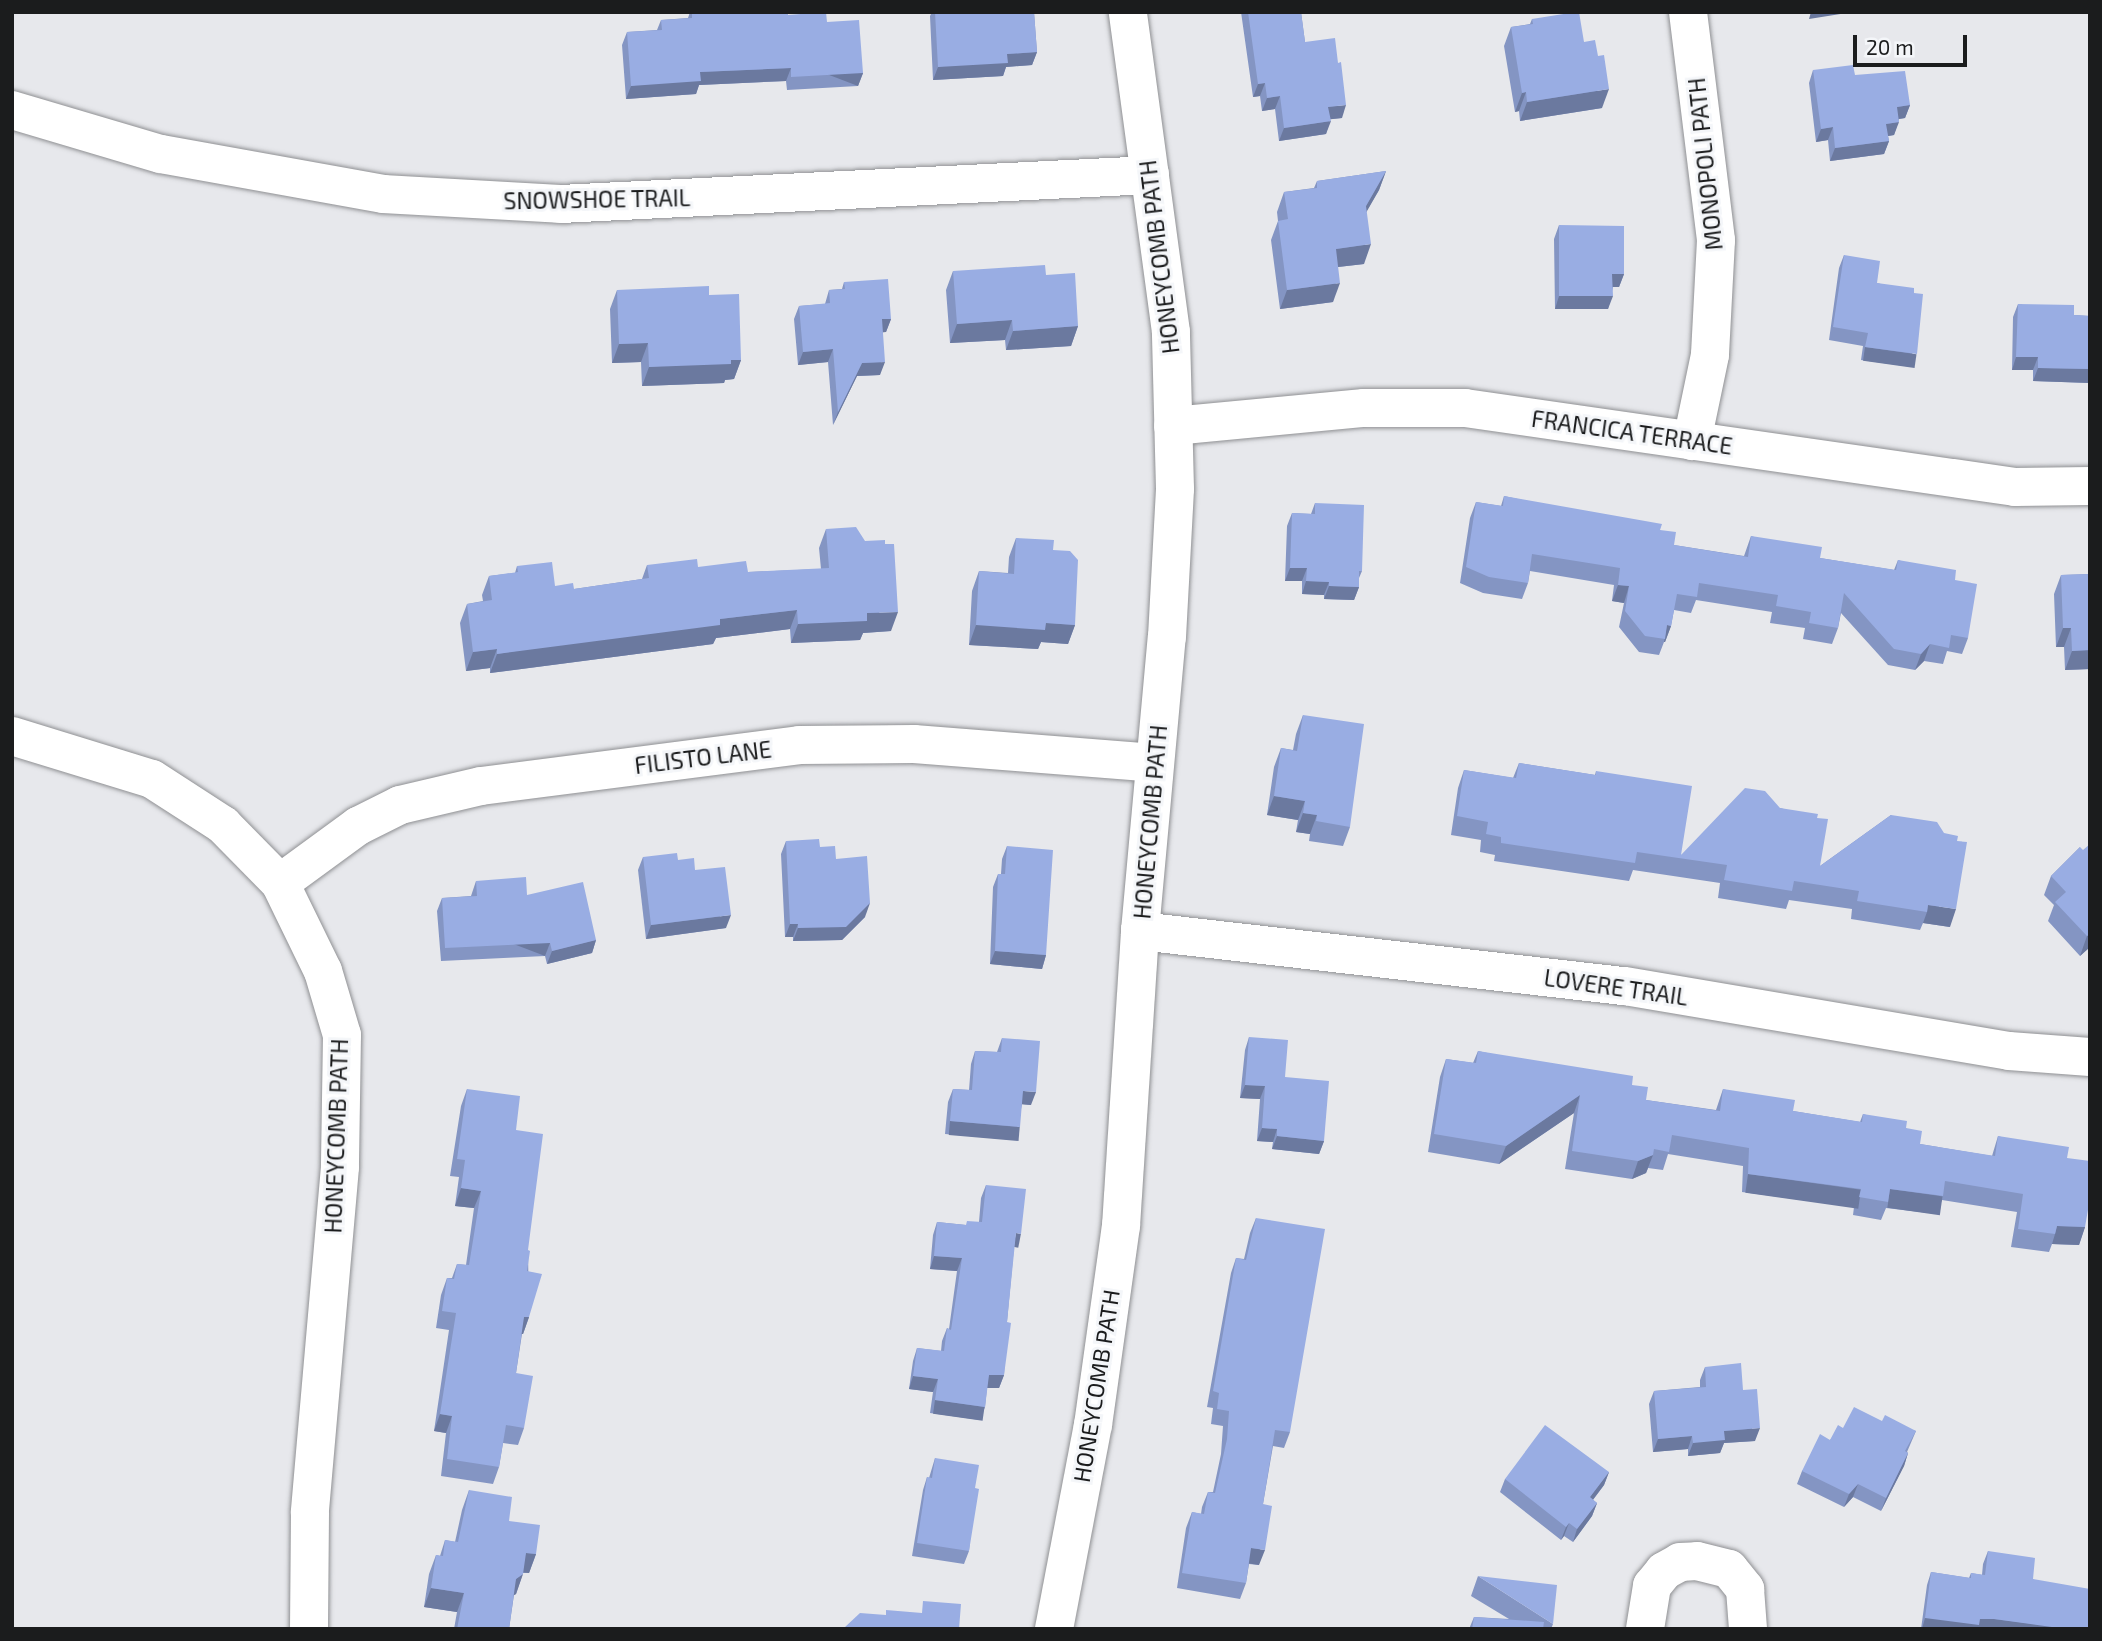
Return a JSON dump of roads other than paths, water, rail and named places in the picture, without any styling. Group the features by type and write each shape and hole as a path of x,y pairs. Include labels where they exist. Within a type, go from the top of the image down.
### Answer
{"street":[{"name":"HONEYCOMB PATH","path":"1054,1629 1093,1424 1121,1226 1140,931 1168,610 1175,489 1171,332 1128,12"},
{"name":"MONOPOLI PATH","path":"1688,12 1716,240 1710,355 1692,441"},
{"name":"SNOWSHOE TRAIL","path":"12,110 161,154 383,194 560,204 1150,175"},
{"name":"FRANCICA TERRACE","path":"1173,426 1364,408 1465,408 2015,487 2090,486"},
{"name":"HONEYCOMB PATH","path":"12,736 152,779 223,825 279,883 323,971 342,1035 340,1167 310,1513 309,1629"},
{"name":"FILISTO LANE","path":"279,883 358,826 400,805 481,786 799,746 914,744 1154,763"},
{"name":"LOVERE TRAIL","path":"1140,931 1625,986 2009,1051 2090,1057"},
{"path":"1645,1629 1651,1586 1664,1570 1681,1562 1697,1561 1729,1569 1745,1588 1748,1629"}]}
